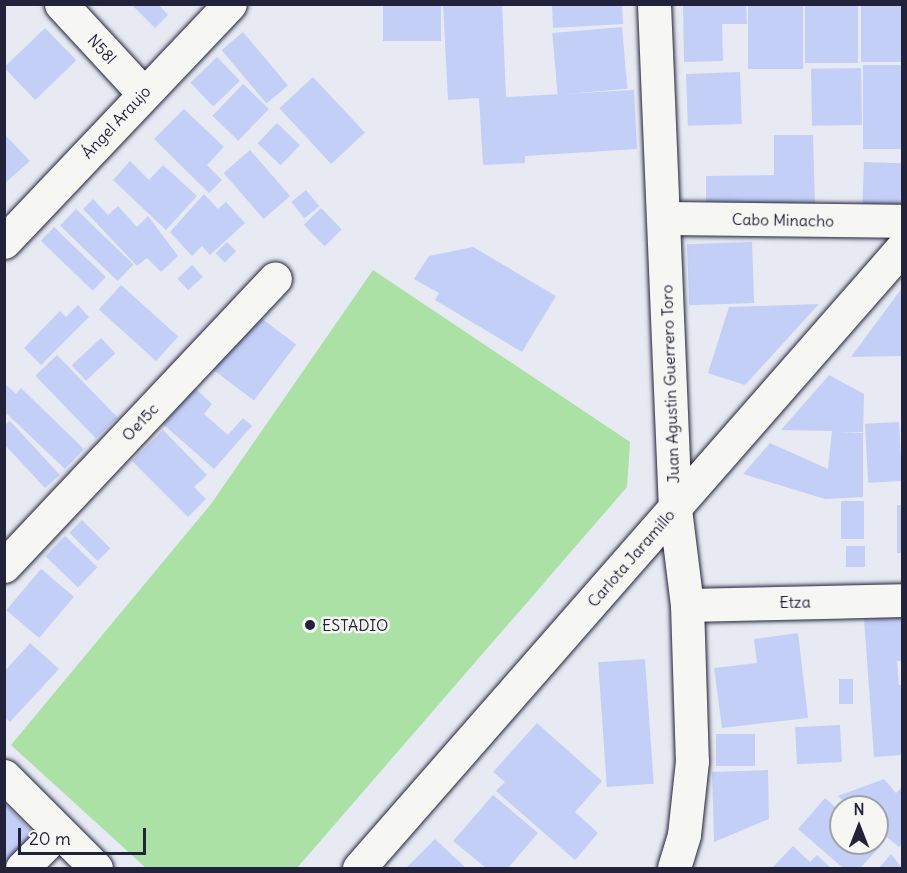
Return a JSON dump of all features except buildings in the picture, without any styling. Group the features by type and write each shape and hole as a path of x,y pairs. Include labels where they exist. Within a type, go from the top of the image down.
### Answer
{"street":[{"name":"N58l","path":"61,4 143,93"},
{"name":"Ángel Araujo","path":"4,242 143,93 230,4"},
{"name":"Juan Agustin Guerrero Toro","path":"654,4 675,509 687,605 692,761 684,835 674,868"},
{"name":"Cabo Minacho","path":"663,218 903,221"},
{"name":"Carlota Jaramillo","path":"359,868 903,248"},
{"name":"Oe15c","path":"4,566 275,278"},
{"name":"Etza","path":"687,605 903,600"},
{"path":"4,776 96,868"},
{"path":"22,868 58,832"}],"green space":[{"name":"ESTADIO","path":"373,270 630,442 627,487 297,868 146,868 11,745 211,504"}],"place":[{"name":"ESTADIO","path":"310,625"}]}
